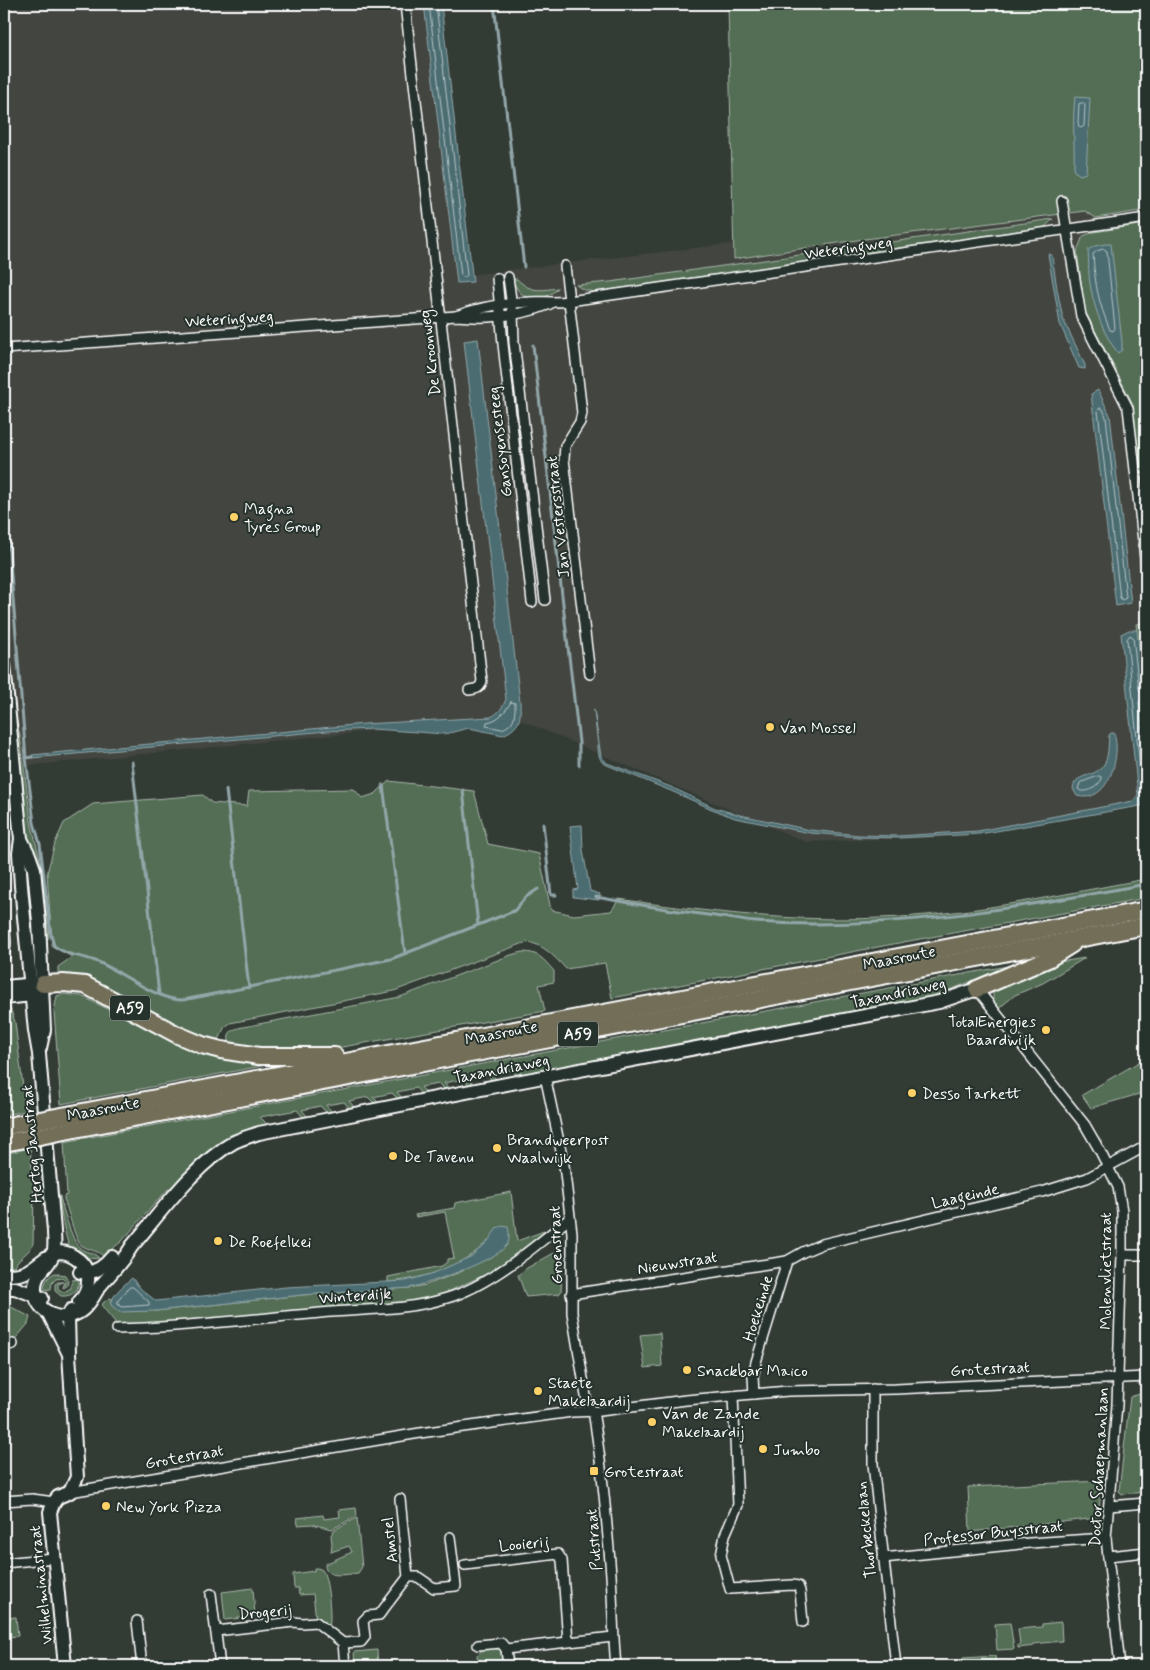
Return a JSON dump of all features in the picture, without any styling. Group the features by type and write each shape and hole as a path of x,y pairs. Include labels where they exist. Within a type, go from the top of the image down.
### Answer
{"highway":[{"name":"Maasroute","path":"73,1121 374,1057 1146,910"},
{"name":"Maasroute","path":"11,1133 1146,926"},
{"name":"A59","path":"977,990 1048,959 1082,938"},
{"name":"A59","path":"35,987 63,983 85,985 178,1035 202,1045 239,1054 269,1057 374,1057"}],"main road":[{"name":"Hertog Janstraat","path":"4,665 21,839 34,869 39,922 35,987 44,1030 39,1054 54,1231 68,1254"},
{"path":"4,987 35,987"},
{"path":"4,998 35,987"},
{"name":"Taxandriaweg","path":"73,1312 86,1307 99,1288 125,1258 132,1246 201,1168 234,1142 259,1133 545,1076 939,1002 977,990"},
{"name":"Hertog Janstraat","path":"41,1304 36,1279 46,1260 48,1240 54,1231"},
{"name":"Taxandriaweg","path":"85,1268 132,1246"},
{"path":"4,1274 21,1274 46,1260 68,1254 75,1256 85,1268 88,1283 85,1294 73,1312 74,1338 69,1354 78,1472 70,1492"},
{"path":"46,1260 65,1261 80,1272 85,1268"},
{"path":"5,1287 15,1288 57,1316 73,1312"},
{"path":"69,1354 41,1304 43,1298 56,1308 73,1312"},
{"name":"Grotestraat","path":"54,1502 58,1497 70,1492"},
{"name":"Wilhelminastraat","path":"54,1502 50,1512 65,1666"}],"street":[{"name":"De Kroonweg","path":"405,4 482,682 481,686 477,689 469,690"},
{"path":"1062,200 1080,316 1128,408 1146,568"},
{"name":"Weteringweg","path":"4,349 440,318 499,305 569,301 1146,218"},
{"name":"Jan Vestersstraat","path":"564,266 582,413 580,422 565,446 564,459 590,674"},
{"name":"Gansoyensesteeg","path":"508,277 545,600"},
{"name":"Gansoyensesteeg","path":"497,278 532,602"},
{"name":"Weteringweg","path":"456,316 478,318 500,316 535,311 553,303"},
{"path":"4,922 6,943 4,957"},
{"name":"Molenvlietstraat","path":"977,990 1085,1125 1118,1188 1122,1211 1118,1379"},
{"name":"Groenstraat","path":"545,1076 564,1165 573,1245 571,1294 573,1322 588,1407 593,1412"},
{"name":"Laageinde","path":"787,1261 822,1244 1042,1192 1087,1178 1146,1146"},
{"name":"Winterdijk","path":"116,1329 177,1326 400,1307 448,1298 493,1275 541,1242 570,1218"},
{"path":"1122,1255 1146,1255"},
{"name":"Nieuwstraat","path":"571,1294 787,1261"},
{"name":"Hoekeinde","path":"754,1394 753,1377 756,1362 787,1261"},
{"name":"Grotestraat","path":"70,1492 420,1433 572,1412 593,1412 793,1391 1146,1377"},
{"name":"Doctor Schaepmanlaan","path":"1118,1379 1106,1538 1120,1666"},
{"name":"Thorbeckelaan","path":"873,1389 873,1464 896,1666"},
{"path":"733,1396 738,1505 722,1545 722,1564 730,1589 798,1586 803,1622"},
{"name":"Putstraat","path":"593,1412 608,1538 616,1666"},
{"name":"Amstel","path":"342,1643 361,1642 365,1637 363,1621 368,1616 379,1615 408,1577 400,1498"},
{"path":"8,1501 32,1499 54,1502"},
{"path":"1109,1506 1146,1503"},
{"name":"Amstel","path":"408,1577 418,1577 434,1588 456,1586 450,1536"},
{"name":"Professor Buysstraat","path":"884,1558 1030,1543 1106,1538"},
{"name":"Doctor Schaepmanlaan","path":"1108,1556 1146,1552"},
{"name":"Looierij","path":"465,1565 558,1554 562,1560 568,1641"},
{"path":"4,1563 54,1558"},
{"name":"Drogerij","path":"211,1594 220,1666"},
{"path":"137,1621 142,1666"},
{"name":"Drogerij","path":"216,1631 294,1622 316,1622 342,1643"},
{"path":"506,1649 613,1637"},
{"path":"342,1643 345,1666"},
{"path":"478,1644 501,1643 506,1649 508,1666"}],"shaded area":[{"path":"4,4 439,4 467,275 1115,198 1146,456 1146,801 969,836 806,842 513,717 4,768"},
{"path":"4,847 11,958 4,965"}],"green space":[{"path":"728,4 1146,4 1146,210 1096,218 1085,211 857,240 734,259"},
{"path":"1053,219 1045,227 595,292 584,290 576,285 610,282"},
{"path":"1146,224 1146,501 1131,400 1085,311 1077,251 1083,236 1094,232"},
{"path":"513,279 517,279 527,287 536,290 558,288 545,297 538,299 526,297 520,293"},
{"path":"1142,623 1146,626 1146,710 1136,624"},
{"path":"14,707 20,736 31,822 42,868 49,937 44,945 23,831"},
{"path":"389,781 474,791 488,844 539,854 551,910 574,915 611,911 619,899 717,912 814,919 913,916 980,909 1146,879 1146,898 612,998 605,963 566,969 543,948 527,942 394,991 230,1023 224,1028 220,1038 215,1040 208,1039 58,977 58,967 72,957 52,946 47,873 55,843 64,823 93,804 203,795 212,803 247,806 249,791 354,789 362,798 375,794"},
{"path":"522,952 537,955 554,971 554,982 539,985 545,1011 331,1049 283,1052 233,1045 229,1041 230,1033 238,1028 400,997"},
{"path":"1085,958 1043,983 1015,995 998,1009 995,1005 993,993 1002,985 1053,963"},
{"path":"1018,964 933,996 915,1000 518,1077 512,1070 492,1074 498,1081 494,1082 487,1075 469,1078 474,1085 470,1086 464,1079 444,1083 451,1090 446,1091 439,1084 421,1087 427,1094 422,1095 416,1088 397,1092 403,1099 399,1100 392,1093 373,1097 379,1103 375,1104 368,1097 349,1101 355,1108 350,1109 344,1102 326,1105 332,1112 327,1113 320,1106 302,1110 307,1116 303,1117 297,1110 260,1117 267,1124 240,1133 208,1153 188,1175 166,1191 121,1242 103,1256 81,1245 74,1231 64,1199 64,1196 67,1195 64,1142"},
{"path":"64,994 81,996 197,1052 222,1059 267,1065 61,1104 54,1011 57,996"},
{"path":"4,1007 10,1007 15,1022 26,1111 4,1115"},
{"path":"1146,1058 1146,1092 1091,1108 1082,1095"},
{"path":"30,1148 34,1191 33,1243 17,1262 14,1270 4,1270 4,1154"},
{"path":"511,1192 517,1241 544,1231 547,1232 499,1268 441,1295 409,1302 122,1327 118,1326 102,1306 110,1298 113,1299 111,1301 156,1311 302,1295 409,1288 426,1285 463,1271 488,1241 455,1265 429,1275 388,1282 388,1277 442,1266 447,1262 447,1259 454,1258 445,1212 416,1217 415,1215 454,1208 455,1203"},
{"path":"59,1196 77,1244 81,1249 99,1258 83,1257 70,1247"},
{"path":"563,1248 561,1292 559,1294 526,1297 518,1275"},
{"path":"55,1273 65,1275 68,1281 67,1286 63,1288 65,1281 62,1278 56,1279 52,1283 51,1289 44,1290 47,1280"},
{"path":"79,1279 78,1287 72,1294 61,1296 55,1291 55,1284 58,1282 63,1282 58,1284 58,1289 64,1292 71,1288 72,1280"},
{"path":"4,1303 30,1317 28,1324 12,1343 4,1344 4,1326 8,1325 4,1312"},
{"path":"660,1333 662,1366 645,1368 640,1335"},
{"path":"1146,1392 1146,1492 1122,1494 1119,1491 1130,1397"},
{"path":"1102,1481 1098,1518 970,1532 968,1487"},
{"path":"356,1508 357,1516 332,1529 312,1524 298,1525 297,1518 323,1515 324,1519 340,1517 339,1510"},
{"path":"357,1518 362,1567 358,1573 332,1574 328,1572 325,1564 352,1552 349,1546 331,1552 331,1535 334,1530"},
{"path":"314,1568 322,1570 326,1581 330,1607 329,1627 319,1619 316,1619 313,1594 299,1595 298,1588 294,1588 293,1574 314,1571"},
{"path":"253,1588 255,1616 225,1620 222,1592"},
{"path":"16,1617 18,1636 7,1637 5,1618"},
{"path":"1061,1622 1062,1641 1018,1648 1020,1644 1018,1629 1042,1627 1042,1624"},
{"path":"1010,1623 1014,1649 997,1650 995,1624"},
{"path":"483,1649 503,1649 504,1666 478,1666 477,1655"},
{"path":"377,1650 378,1666 355,1666 354,1652"},
{"path":"995,1656 996,1666 964,1666 963,1658"}],"water":[{"path":"424,4 441,4 473,282 457,283"},
{"path":"1075,97 1090,98 1086,173 1080,175 1074,171"},
{"path":"1105,244 1111,244 1122,342 1122,350 1118,353 1108,339 1101,322 1089,279 1088,250"},
{"path":"1048,254 1052,255 1063,319 1085,365 1085,369 1079,368 1060,324"},
{"path":"478,339 520,702 520,718 513,729 503,735 469,728 445,734 373,729 327,731 32,758 32,755 364,724 491,717 498,712 506,699 464,341"},
{"path":"1098,390 1110,415 1131,603 1116,606 1091,394"},
{"path":"1129,630 1137,630 1146,710 1146,805 979,834 898,838 810,833 735,818 607,765 602,762 599,756 594,710 601,756 607,763 671,787 715,808 736,814 810,830 859,835 898,836 978,831 1133,801 1138,795 1121,634"},
{"path":"1114,733 1116,754 1110,776 1097,793 1088,797 1077,796 1073,789 1077,780 1099,770 1105,763 1109,735"},
{"path":"582,825 583,850 590,891 600,894 599,900 573,897 573,890 578,889 570,826"},
{"path":"502,1226 508,1227 509,1241 503,1249 493,1256 447,1276 409,1288 302,1295 156,1311 119,1312 111,1305 116,1293 132,1278 141,1289 156,1301 286,1287 406,1281 434,1273 472,1256 488,1241 497,1228"}],"waterway":[{"path":"494,4 524,267"},
{"path":"533,345 579,742 579,765"},
{"path":"4,488 26,758 34,823 40,844 54,946 70,954 98,962 151,991 173,999 183,1000 391,959 514,911 526,897 538,889"},
{"path":"26,758 32,757"},
{"path":"132,762 159,994"},
{"path":"383,785 405,953"},
{"path":"226,790 249,988"},
{"path":"463,790 478,925"},
{"path":"543,824 551,895 556,895"},
{"path":"596,897 751,922 854,923 903,920 1001,909 1146,884"}],"place":[{"name":"Magna Tyres Group","path":"234,517"},
{"name":"Van Mossel","path":"770,727"},
{"name":"TotalEnergies Baardwijk","path":"1046,1030"},
{"name":"Desso Tarkett","path":"912,1093"},
{"name":"Brandweerpost Waalwijk","path":"497,1148"},
{"name":"De Tavenu","path":"393,1156"},
{"name":"De Roefelkei","path":"218,1241"},
{"name":"Snackbar Maico","path":"687,1370"},
{"name":"Staete Makelaardij","path":"538,1391"},
{"name":"Van de Zande Makelaardij","path":"652,1422"},
{"name":"Jumbo","path":"763,1449"},
{"name":"Grotestraat","path":"594,1471"},
{"name":"New York Pizza","path":"106,1506"}]}
